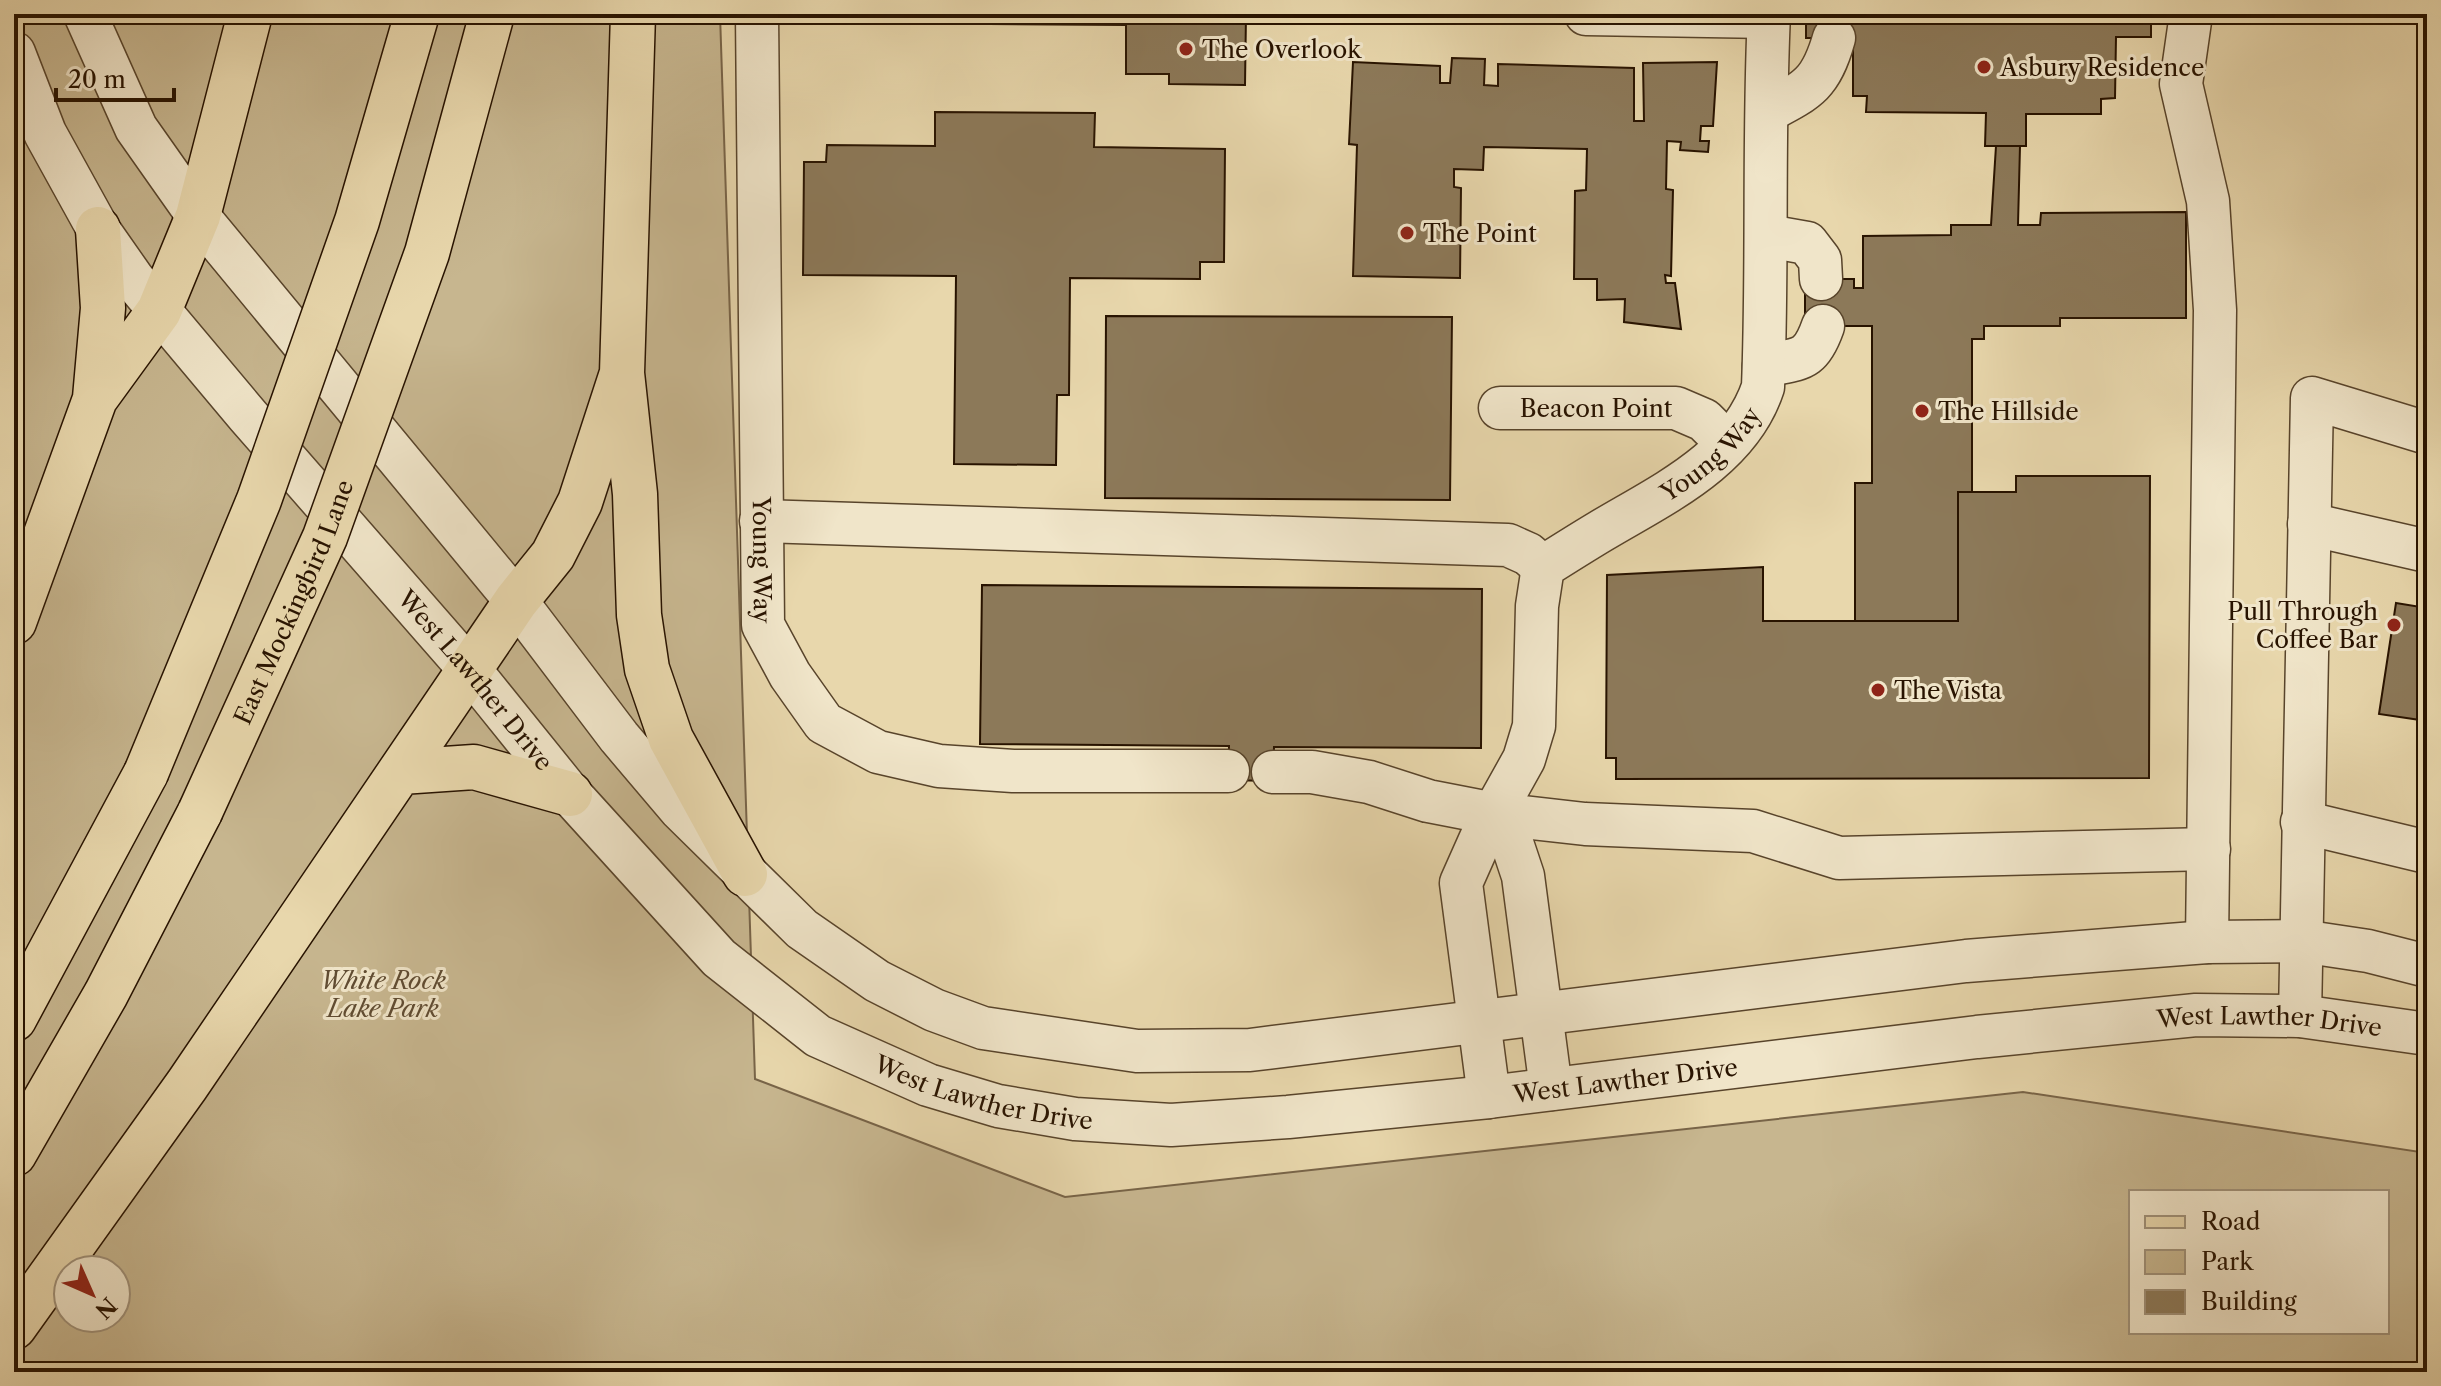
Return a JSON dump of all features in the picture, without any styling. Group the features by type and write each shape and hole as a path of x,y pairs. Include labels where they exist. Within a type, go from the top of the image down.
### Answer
{"main road":[{"path":"95,399 159,311 198,216 250,14"},
{"path":"14,1019 146,773 259,500 357,221 417,14"},
{"name":"East Mockingbird Lane","path":"14,1154 106,994 200,812 325,537 427,253 492,14"},
{"path":"633,14 622,373 635,494 639,615 647,669 671,739 745,874"},
{"path":"14,622 95,399 103,308 98,229"},
{"path":"14,1327 187,1085 401,772 421,736 516,601 553,555 580,502 622,373"},
{"path":"401,772 474,767 570,794"}],"street":[{"path":"85,14 136,128 198,216 516,601 629,749 680,809 802,929 877,981 934,1010 983,1028 1137,1051 1236,1050 1966,961 2207,942 2301,941 2368,951 2427,966"},
{"name":"Young Way","path":"757,14 763,625 790,675 824,723 878,752 939,766 1013,771 1228,771"},
{"path":"1586,14 1769,15"},
{"path":"2191,14 2181,84 2208,201 2215,310 2207,942"},
{"name":"Young Way","path":"1543,567 1685,483 1727,443 1758,403 1764,366 1766,55 1769,15"},
{"path":"1768,111 1805,91 1817,78 1827,63 1834,38"},
{"name":"West Lawther Drive","path":"14,53 45,133 98,229 159,311 470,670 570,794 719,958 818,1036 928,1085 998,1106 1075,1119 1171,1125 1489,1097 2103,1023 2196,1015 2300,1016 2427,1034"},
{"path":"1767,236 1807,243 1820,260 1821,279"},
{"path":"1764,366 1798,359 1815,349 1823,326"},
{"path":"2300,1016 2312,398 2427,433"},
{"name":"Beacon Point","path":"1500,408 1676,408 1704,420 1727,443"},
{"path":"761,521 1508,545 1528,554 1543,567 1537,606 1534,726 1524,759 1472,855 1461,883 1489,1097"},
{"path":"2309,524 2427,551"},
{"path":"1273,772 1312,772 1369,782 1428,801 1495,814 1585,824 1753,831 1839,858 2209,849"},
{"path":"1495,814 1513,846 1523,876 1551,1089"},
{"path":"2302,822 2427,852"}],"green space":[{"name":"White Rock Lake Park","path":"14,14 720,14 755,1079 1065,1197 2023,1092 2427,1153 2427,1372 14,1372"}],"building":[{"name":"The Overlook","path":"874,14 1246,14 1245,85 1169,84 1169,74 1126,74 1126,25 874,23"},
{"name":"Asbury Residence","path":"1806,14 2151,14 2151,37 2116,37 2115,98 2101,99 2101,114 2026,114 2026,146 1985,146 1986,113 1866,112 1867,96 1853,96 1853,38 1806,38"},
{"name":"The Point","path":"1452,58 1485,59 1484,85 1498,86 1498,64 1634,68 1634,121 1644,121 1643,63 1717,62 1713,126 1701,126 1700,141 1709,141 1708,152 1680,150 1681,142 1667,141 1666,189 1673,190 1671,276 1665,275 1666,283 1675,283 1681,329 1624,322 1625,299 1597,300 1597,279 1574,279 1575,191 1586,190 1587,149 1484,147 1483,170 1454,169 1454,187 1461,188 1460,278 1353,276 1357,145 1349,144 1353,62 1440,66 1440,83 1450,83"},
{"path":"935,112 1095,113 1094,147 1225,149 1224,262 1200,262 1200,279 1070,278 1069,395 1057,395 1056,465 954,464 956,276 803,275 804,162 826,162 827,145 935,146"},
{"name":"The Hillside","path":"1996,146 2020,146 2018,225 2040,225 2041,213 2186,212 2186,318 2060,318 2060,326 1984,326 1984,339 1972,339 1972,492 1958,492 1958,621 1855,621 1855,483 1872,483 1872,326 1805,326 1805,279 1854,279 1854,288 1863,288 1863,236 1951,235 1951,225 1991,225"},
{"path":"1106,316 1452,317 1450,500 1105,498"},
{"name":"The Vista","path":"2016,476 2150,476 2149,778 1616,779 1616,758 1606,758 1607,575 1763,567 1763,621 1958,621 1958,492 2016,492"},
{"path":"982,585 1482,589 1481,748 1274,747 1273,781 1228,780 1229,746 980,744"},
{"path":"2396,603 2427,608 2427,721 2379,714"}],"place":[{"name":"The Overlook","path":"1186,49"},
{"name":"Asbury Residence","path":"1984,67"},
{"name":"The Point","path":"1407,233"},
{"name":"The Hillside","path":"1922,411"},
{"name":"Pull Through Coffee Bar","path":"2394,625"},
{"name":"The Vista","path":"1878,690"}]}
